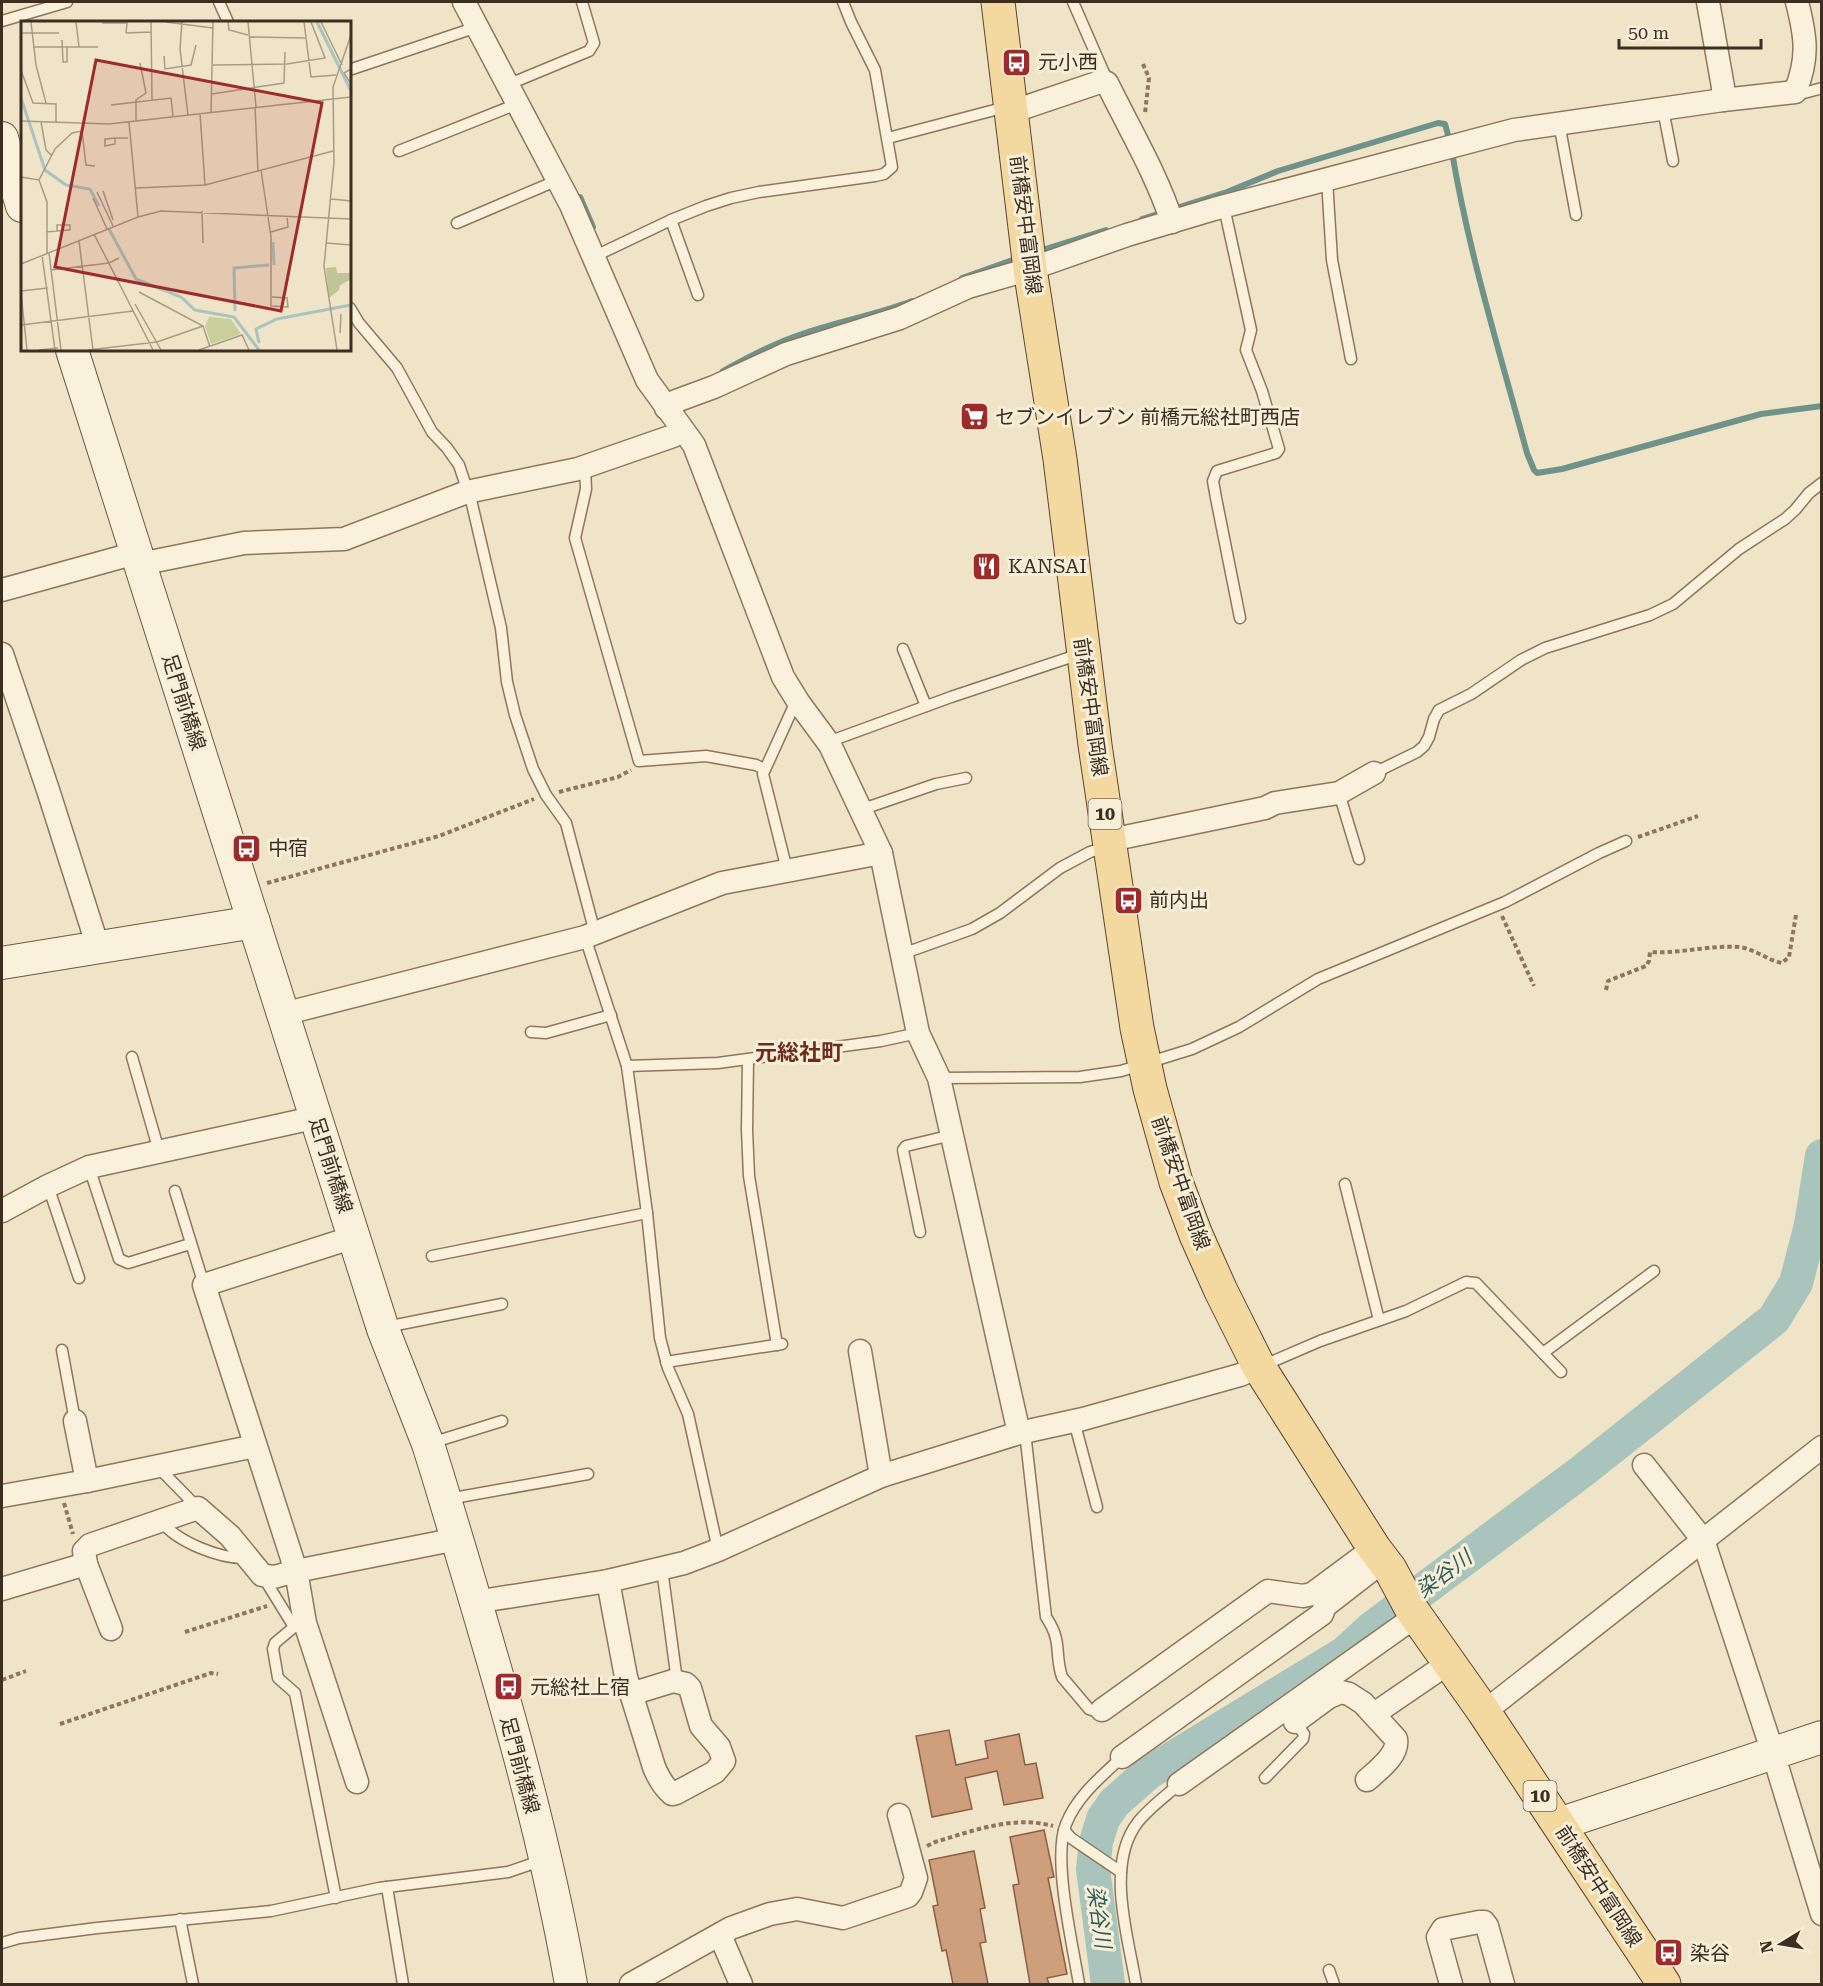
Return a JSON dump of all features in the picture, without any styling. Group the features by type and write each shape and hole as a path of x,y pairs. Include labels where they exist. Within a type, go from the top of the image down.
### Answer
{"main road":[{"name":"前橋安中富岡線","path":"998,2 1030,269 1060,459 1109,842 1144,1063 1161,1132 1188,1214 1221,1291 1259,1367 1382,1559"},
{"path":"2,138 21,195"},
{"name":"足門前橋線","path":"72,351 383,1329 428,1444 475,1602 545,1860 564,1941 571,1984"},
{"path":"2,963 254,922"},
{"name":"10","path":"1382,1559 1414,1613"},
{"name":"前橋安中富岡線","path":"1414,1613 1484,1712 1664,1984"},
{"path":"1560,1826 1580,1817 1821,1737"}],"street":[{"path":"465,2 558,180 648,380 694,445 776,660 799,703 828,742 881,853 918,1032 939,1078 1020,1433"},
{"path":"1708,2 1723,87 1723,100"},
{"path":"666,408 676,401 714,387 786,354 900,318 968,287 1030,269 1127,235 1224,207 1492,136 1559,123 1795,92 1806,55 1804,30 1797,2"},
{"path":"1011,109 1103,81 1107,83 1167,207 1172,222"},
{"path":"2,590 138,558 244,543 344,539 467,492 585,467 673,436 682,430"},
{"path":"2,654 98,947"},
{"path":"1109,842 1265,808 1275,803 1339,793 1374,773"},
{"path":"283,1014 590,935 722,883 881,853"},
{"path":"2,1212 48,1186 89,1167 304,1120 315,1115"},
{"path":"354,1237 204,1285 296,1571 299,1625 357,1782"},
{"path":"860,1351 881,1476"},
{"path":"475,1602 608,1581 662,1569 718,1550 881,1476 1020,1433 1074,1421 1240,1375 1259,1367"},
{"path":"75,1421 87,1481"},
{"path":"2,1496 255,1446"},
{"path":"1484,1712 1821,1447"},
{"path":"1644,1465 1704,1540 1773,1753 1821,1914"},
{"path":"111,1629 85,1557 90,1545 198,1508 230,1536 255,1566 274,1577 457,1539"},
{"path":"2,1589 85,1557"},
{"path":"1102,1710 1268,1591 1303,1596 1312,1594 1382,1559"},
{"path":"1122,1757 1322,1614 1325,1606 1382,1559"},
{"path":"608,1581 622,1663 631,1694 657,1774 672,1794 715,1772 724,1761 719,1747 702,1726 690,1688 686,1684 677,1682 631,1694"},
{"path":"1179,1784 1414,1613"},
{"path":"1374,1714 1450,1662"},
{"path":"1295,1722 1329,1697 1341,1692 1355,1697 1374,1714 1396,1739 1397,1744 1387,1760 1367,1780"},
{"path":"632,1984 741,1923 782,1910 797,1909 843,1918 903,1898 911,1892 916,1883 899,1815"},
{"path":"1451,1984 1438,1937 1439,1933 1443,1929 1484,1922 1503,1984"},
{"path":"720,1935 741,1984"}],"lane":[{"path":"2,21 67,2"},
{"path":"219,2 228,21"},
{"path":"399,152 512,95 518,79 589,51 594,43 582,2"},
{"path":"593,257 706,206 759,192 846,182 884,174 892,167 875,70 843,2"},
{"path":"1073,2 1104,73 1103,81"},
{"path":"352,69 477,27"},
{"path":"1795,92 1804,93 1821,88"},
{"path":"888,138 1011,109"},
{"path":"1663,109 1673,161"},
{"path":"1559,123 1576,215"},
{"path":"457,223 558,180"},
{"path":"1328,180 1332,260 1351,358"},
{"path":"1224,207 1251,330 1246,350 1262,391 1279,449 1276,453 1217,471 1214,476 1216,498 1240,618"},
{"path":"671,220 698,295"},
{"path":"351,310 359,323 397,368 432,432 459,465 501,628 507,682 526,753 546,795 566,823 590,935 627,1066 647,1214 660,1338 666,1362 688,1414 718,1550"},
{"path":"585,467 586,489 574,538 639,761 706,756 756,765 764,769"},
{"path":"1374,773 1417,752 1424,746 1439,710 1471,694 1528,656 1545,648 1650,615 1673,604 1739,549 1785,519 1821,483"},
{"path":"903,649 926,706"},
{"path":"828,742 1083,652"},
{"path":"787,870 763,774 792,710 799,703"},
{"path":"860,810 936,784 966,778"},
{"path":"1339,793 1359,859"},
{"path":"939,1078 1080,1077 1120,1071 1192,1048 1239,1028 1318,980 1497,905 1626,841"},
{"path":"902,954 972,929 1000,913 1060,868 1109,842"},
{"path":"531,1032 546,1033 611,1015"},
{"path":"627,1066 718,1064 880,1041 918,1032"},
{"path":"132,1057 159,1151"},
{"path":"666,1362 780,1344 749,1176 748,1060"},
{"path":"920,1232 903,1150 906,1146 952,1135"},
{"path":"89,1167 119,1259 123,1263 190,1244"},
{"path":"1345,1184 1379,1320"},
{"path":"48,1186 79,1278"},
{"path":"175,1191 204,1285"},
{"path":"432,1256 647,1214"},
{"path":"1543,1353 1654,1270"},
{"path":"1259,1367 1320,1341 1406,1311 1471,1281 1476,1283 1562,1372"},
{"path":"383,1329 502,1304"},
{"path":"62,1350 75,1421"},
{"path":"428,1444 502,1421"},
{"path":"1074,1421 1097,1507"},
{"path":"1020,1433 1026,1441 1046,1617 1058,1640 1060,1672 1089,1709 1102,1710"},
{"path":"157,1466 198,1508"},
{"path":"445,1500 588,1474"},
{"path":"161,1521 167,1529 212,1553 237,1558 255,1566 278,1600 299,1625 275,1643 273,1650 280,1683 295,1693 336,1898"},
{"path":"662,1569 677,1682"},
{"path":"1265,1778 1303,1739 1304,1734 1295,1722"},
{"path":"1079,1984 1065,1901 1062,1841 1067,1834 1074,1807 1084,1793 1122,1757"},
{"path":"1136,1984 1118,1871 1124,1848 1134,1828 1179,1784"},
{"path":"1067,1834 1118,1871"},
{"path":"2,1943 30,1937 180,1919 271,1911 387,1887 508,1872 545,1860"},
{"path":"387,1887 403,1984"},
{"path":"180,1919 193,1984"},
{"path":"1329,1970 1334,1984"}],"path":[{"path":"1138,146 1142,141 1148,82 1143,64"},
{"path":"243,890 439,836 546,795 618,777 628,773 639,761"},
{"path":"1626,841 1698,816"},
{"path":"1497,905 1534,986"},
{"path":"1606,990 1608,981 1646,966 1650,961 1650,952 1665,953 1741,947 1782,963 1789,957 1796,915"},
{"path":"59,1485 75,1538 85,1557"},
{"path":"185,1632 266,1607 278,1600"},
{"path":"2,1680 26,1671"},
{"path":"60,1724 211,1673 218,1674"},
{"path":"909,1854 935,1842 1002,1824 1035,1822 1067,1834"}],"building":[{"path":"949,1730 956,1765 988,1758 985,1741 1019,1734 1025,1765 1036,1763 1043,1798 1004,1805 997,1771 965,1778 972,1809 932,1817 916,1736"},
{"path":"1044,1830 1054,1877 1048,1878 1067,1974 1047,1978 1049,1984 1030,1984 1013,1885 1019,1884 1010,1837"},
{"path":"974,1851 985,1908 980,1909 986,1942 980,1943 988,1984 953,1984 946,1950 942,1951 933,1906 938,1905 929,1860"}],"waterway":[{"path":"1173,209 1227,192 1278,171 1438,123 1445,124 1450,142"},
{"path":"1452,152 1467,228 1486,303 1527,453 1537,473 1562,469 1761,414 1822,406"},
{"path":"580,197 593,227"},
{"path":"1142,219 1164,212"},
{"path":"1039,251 1106,230"},
{"path":"962,278 1018,258"},
{"path":"723,371 792,338 912,301"},
{"name":"染谷川","path":"1108,1984 1093,1869 1096,1842 1103,1819 1114,1803 1148,1773 1345,1653 1372,1628 1581,1472 1774,1319 1796,1283 1811,1225 1822,1156"}],"place":[{"name":"元小西","path":"1017,62"},
{"name":"セブンイレブン 前橋元総社町西店","path":"974,417"},
{"name":"KANSAI","path":"987,566"},
{"name":"中宿","path":"247,848"},
{"name":"前内出","path":"1128,900"},
{"name":"元総社上宿","path":"509,1687"},
{"name":"染谷","path":"1669,1953"}],"district":[{"name":"元総社町","path":"799,1052"}]}
